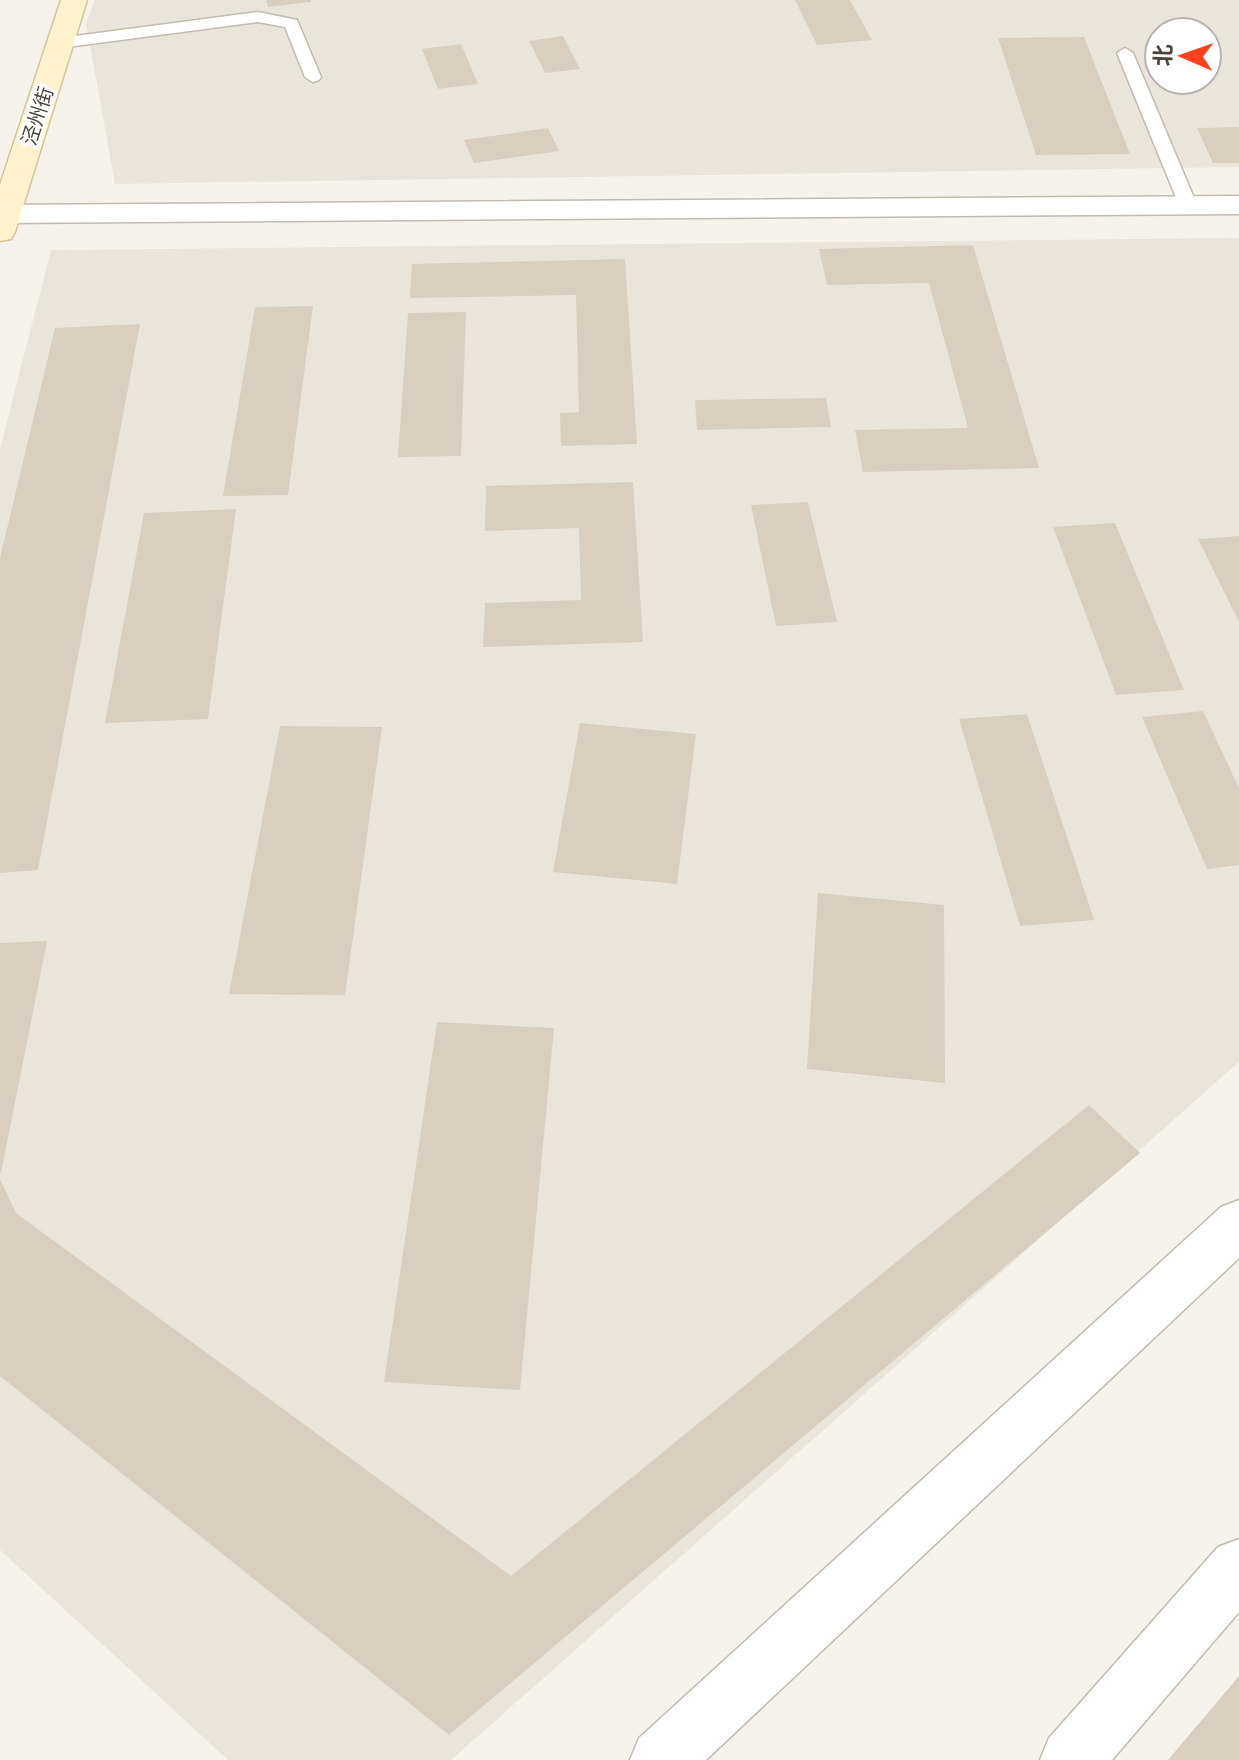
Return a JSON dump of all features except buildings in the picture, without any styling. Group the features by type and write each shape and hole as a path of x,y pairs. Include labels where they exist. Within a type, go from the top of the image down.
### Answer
{"main road":[{"name":"泾州街","path":"2,220 74,0"}],"street":[{"path":"2,220 1239,205"},
{"path":"661,1760 1239,1224"},
{"path":"1071,1760 1239,1568"}],"lane":[{"path":"60,43 258,17 291,23 313,77"},
{"path":"1125,53 1188,205"}],"shaded area":[{"path":"95,0 1239,0 1239,167 115,184 86,23"},
{"path":"1239,238 1239,1062 451,1760 228,1760 0,1550 0,449 51,250"}]}
